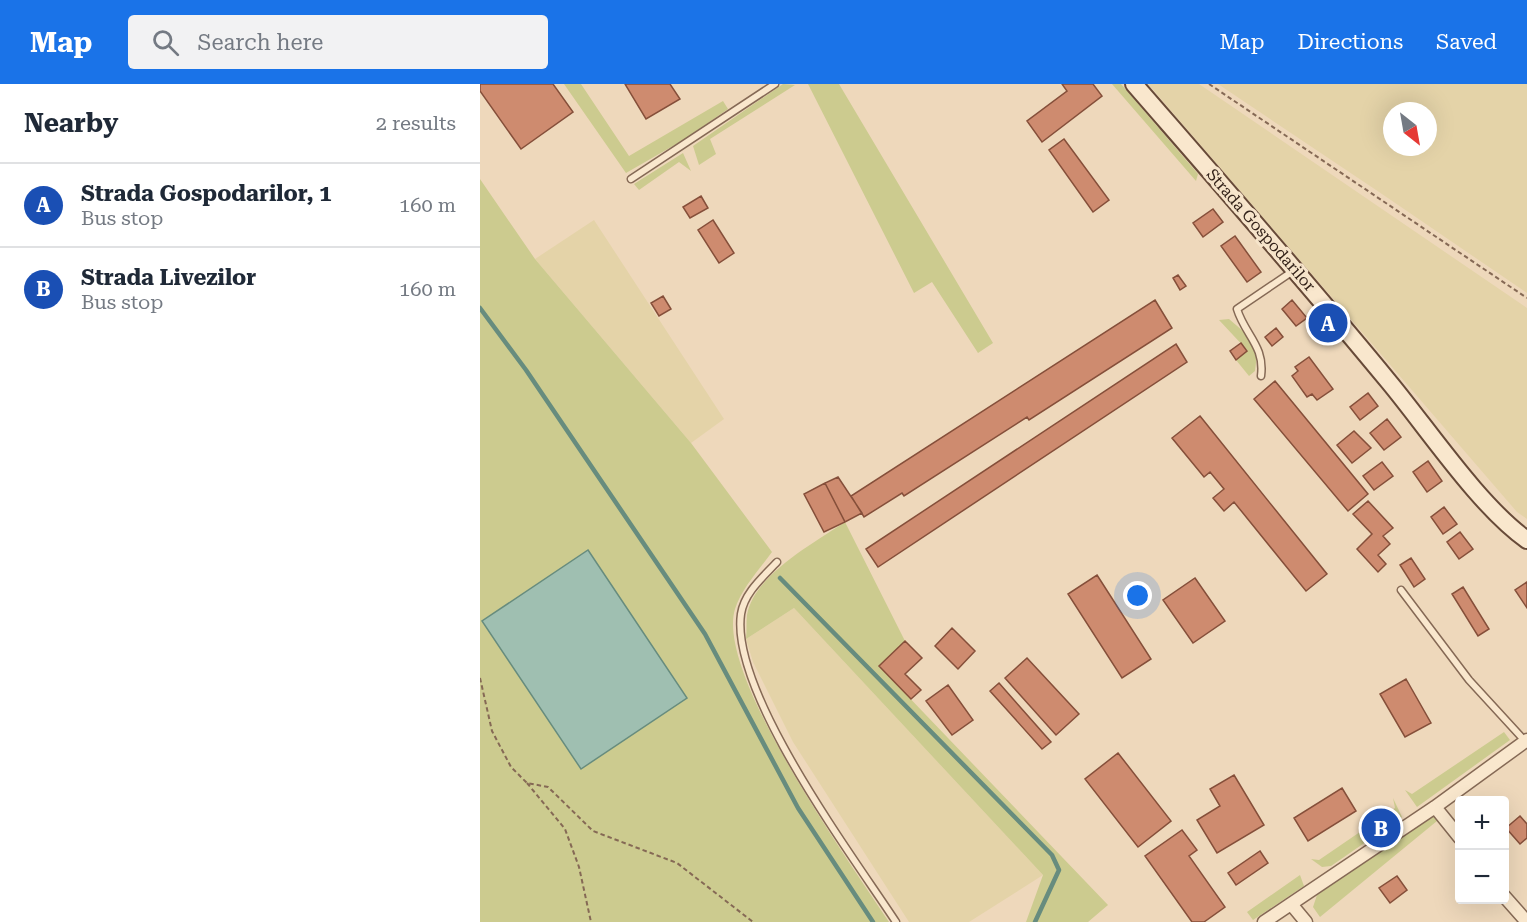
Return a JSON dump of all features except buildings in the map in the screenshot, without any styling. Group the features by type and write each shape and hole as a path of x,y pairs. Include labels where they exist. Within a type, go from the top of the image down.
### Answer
{"street":[{"name":"Strada Gospodarilor","path":"1134,84 1296,269 1470,482 1511,527 1527,540"},
{"path":"1264,922 1435,807 1526,740"},
{"path":"1435,807 1455,832"},
{"path":"1509,902 1527,922"},
{"path":"1290,904 1306,922"}],"lane":[{"path":"631,179 775,84"},
{"path":"1261,376 1262,355 1241,322 1237,309 1296,269"},
{"path":"777,562 753,587 741,611 740,637 748,671 784,747 815,799 896,922"},
{"path":"1401,590 1469,680 1526,740"}],"path":[{"path":"1209,84 1527,298"},
{"path":"480,678 492,731 511,767 565,829 579,867 591,922"},
{"path":"527,783 548,787 593,831 677,863 753,922"}],"shaded area":[{"path":"564,84 581,84 629,156 723,101 728,109 685,139 626,173"},
{"path":"783,84 795,85 710,139 716,154 699,165 693,146"},
{"path":"808,84 839,84 993,343 978,353 932,282 914,293"},
{"path":"1112,84 1121,84 1198,174 1196,181"},
{"path":"1148,84 1199,84 1527,308 1527,519 1517,512"},
{"path":"1218,84 1527,84 1527,293 1382,194"},
{"path":"683,153 691,171 679,162 639,190 634,184"},
{"path":"480,179 535,259 691,443 772,552 746,586 735,609 734,639 745,677 790,768 818,815 889,922 480,922"},
{"path":"594,220 724,419 691,443 535,259"},
{"path":"1229,319 1243,331 1257,354 1255,371 1249,376 1236,360 1247,350 1219,320"},
{"path":"845,522 905,641 879,666 1108,905 1088,922 1026,922 1043,875 794,608 746,639 747,615 752,600 761,587 787,561"},
{"path":"588,550 687,698 581,769 482,621"},
{"path":"794,608 1043,875 969,922 909,922 793,742 753,662 746,639"},
{"path":"1504,732 1510,740 1417,807 1405,790 1412,794"},
{"path":"1393,798 1402,817 1331,866 1322,867 1311,859 1319,860 1395,808"},
{"path":"1431,814 1437,821 1320,917 1313,907 1317,895"},
{"path":"1300,875 1304,886 1253,920 1247,912"}],"waterway":[{"path":"480,308 526,370 705,634 798,808 873,922"},
{"path":"780,578 1052,855 1059,870 1035,922"}],"place":[{"name":"Strada Gospodarilor, 1","path":"1328,323"},
{"name":"Strada Livezilor","path":"1381,828"}]}
